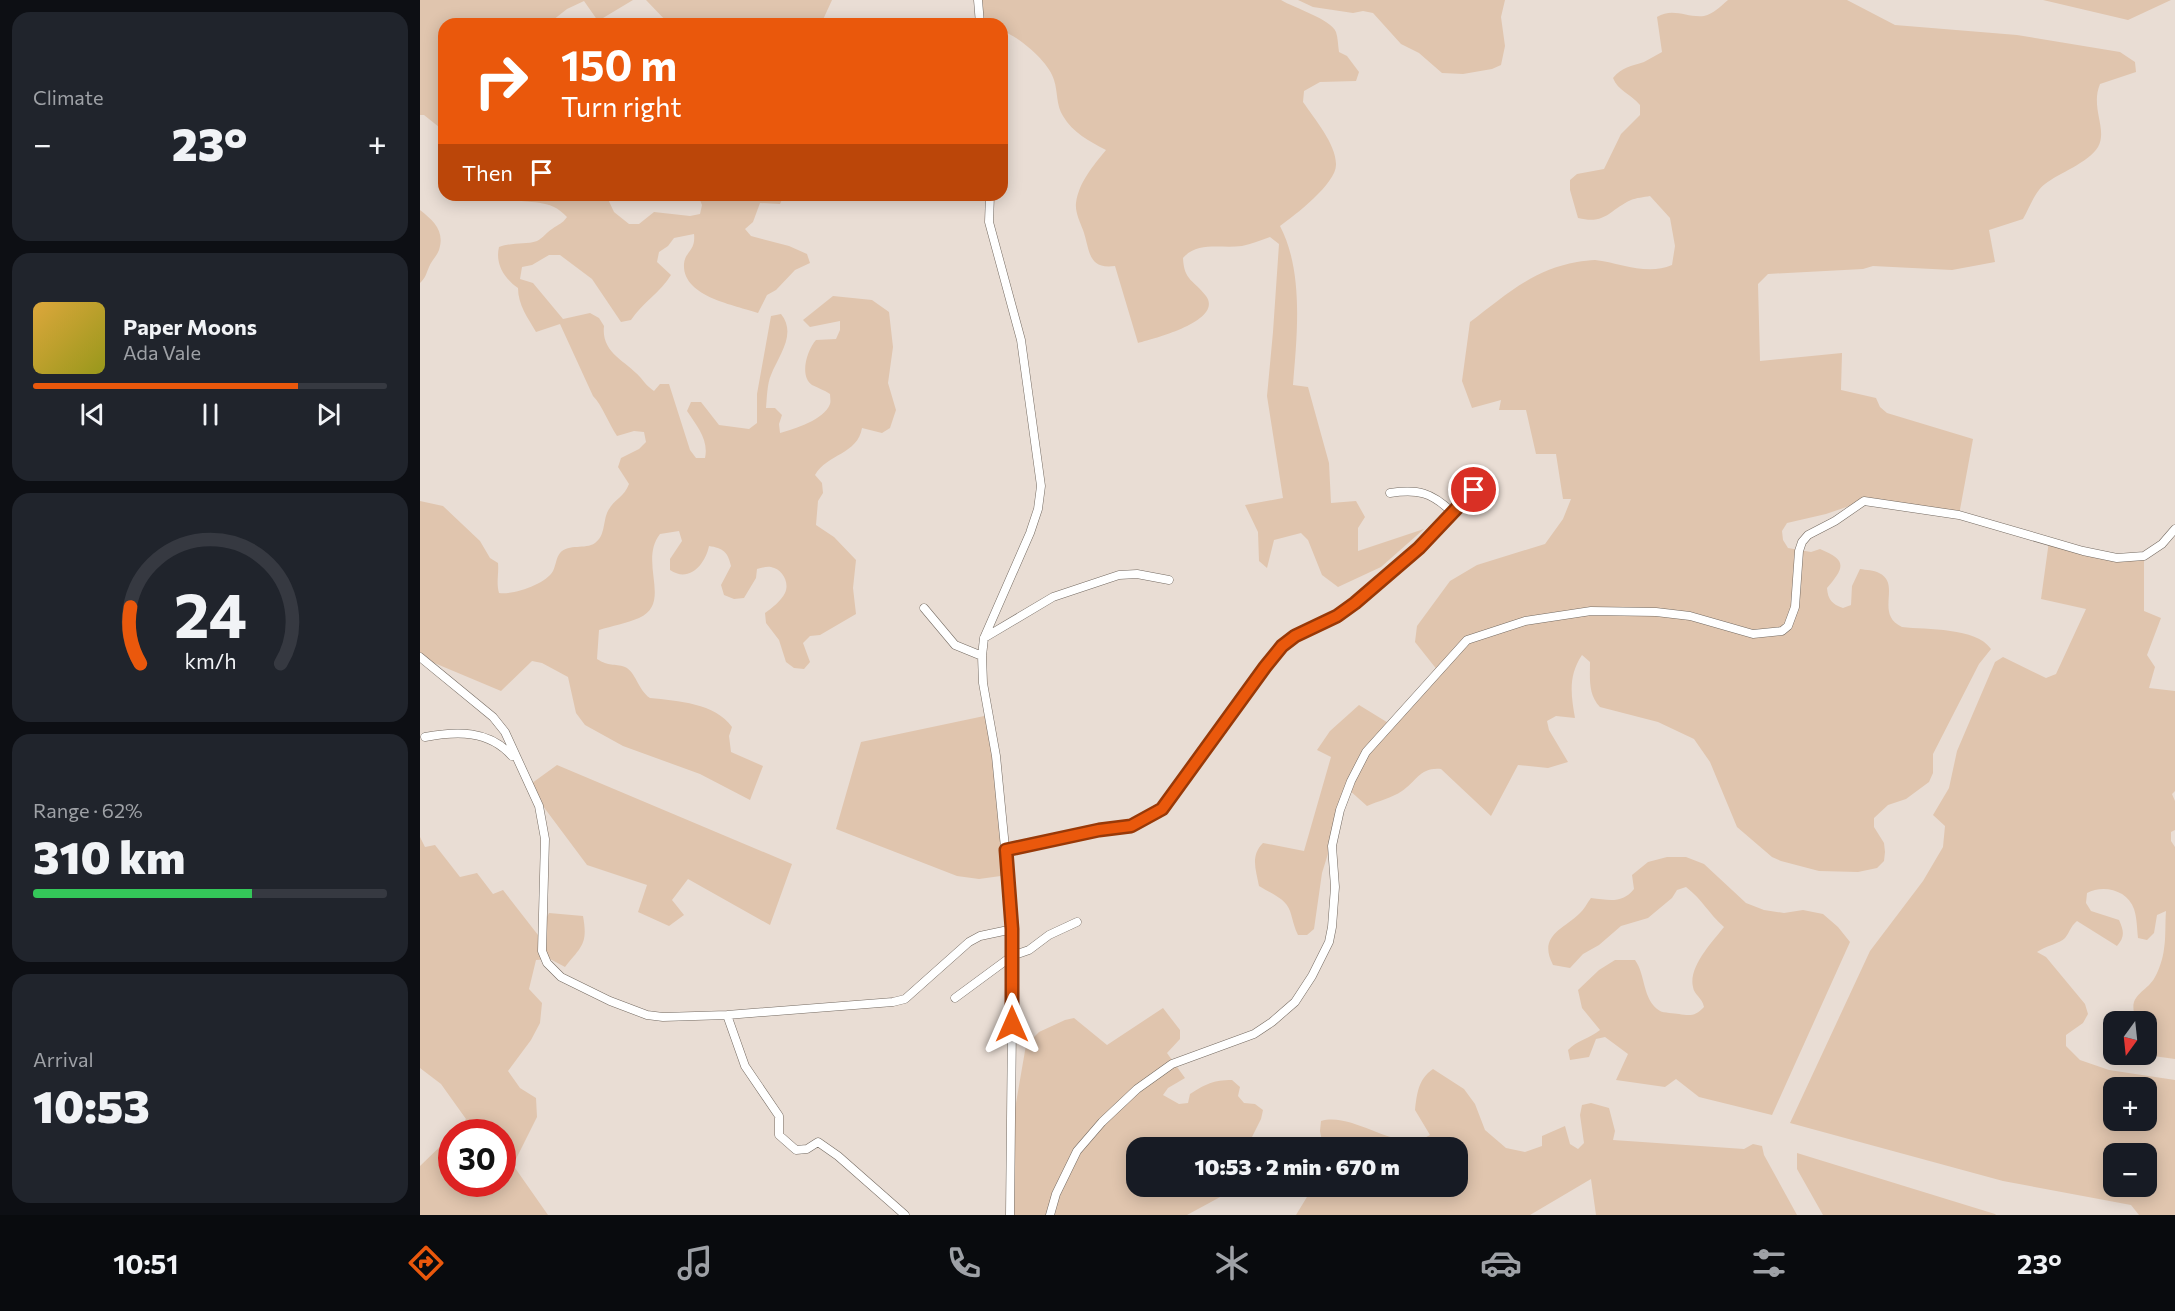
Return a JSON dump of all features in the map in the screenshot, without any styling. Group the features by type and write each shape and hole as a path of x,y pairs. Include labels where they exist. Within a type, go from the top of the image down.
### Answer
{"street":[{"path":"978,0 980,18"},
{"path":"990,201 988,222 1021,340 1041,486 1038,509 1030,533 984,638 982,656 983,683 996,756 1012,929 1010,1215"},
{"path":"1006,850 1099,830 1131,826 1162,809 1282,646 1306,630 1337,616 1355,603 1419,548 1474,490"},
{"path":"1390,493 1418,492 1431,495 1452,512"},
{"path":"1050,1215 1056,1194 1077,1151 1102,1122 1137,1089 1172,1064 1254,1034 1295,1002 1312,976 1329,942 1335,887 1332,846 1340,810 1351,781 1366,752 1467,640 1525,621 1591,611 1656,612 1690,616 1753,634 1782,631 1788,626 1795,607 1799,551 1802,542 1808,535 1835,521 1864,501 1959,515 2083,551 2117,558 2144,556 2162,544 2175,529"},
{"path":"984,638 1053,597 1119,575 1137,574 1169,580"},
{"path":"924,608 955,645 982,656"},
{"path":"420,657 493,717 505,732 539,806 545,839 542,951 548,963 561,977 610,1001 648,1015 663,1017 727,1015 893,1002 905,999 969,942 980,936 1012,929"},
{"path":"424,737 457,733 487,737 504,747 517,762"},
{"path":"955,998 987,972 1012,956 1029,950 1049,935 1077,922"},
{"path":"727,1015 745,1066 779,1116 779,1135 796,1150 807,1149 818,1142 838,1156 905,1215"}],"shaded area":[{"path":"420,0 633,0 603,18 596,18 584,1 567,9 556,18 438,18 438,126 424,115 420,115"},
{"path":"646,0 832,0 824,18 663,18"},
{"path":"981,0 1281,0 1320,18 1333,27 1337,34 1339,52 1347,56 1359,72 1356,81 1320,82 1304,91 1303,102 1328,140 1336,164 1330,180 1323,189 1305,207 1280,226 1288,244 1296,283 1297,325 1293,385 1308,387 1329,463 1331,503 1356,501 1365,517 1358,528 1358,551 1424,529 1381,567 1338,587 1322,575 1308,540 1301,533 1274,540 1267,568 1259,561 1258,532 1245,505 1283,498 1267,396 1279,244 1270,237 1242,246 1210,247 1196,249 1189,253 1183,258 1185,271 1206,296 1209,305 1205,313 1196,321 1171,333 1138,343 1115,266 1099,265 1091,257 1076,210 1083,181 1106,150 1082,136 1067,122 1059,107 1051,73 1033,51 1008,34 1008,18 984,18"},
{"path":"1298,0 1505,0 1501,17 1505,46 1501,65 1492,69 1463,74 1442,73 1419,53 1401,44 1373,13 1363,11 1353,13 1313,7"},
{"path":"1728,0 1847,0 1895,25 2017,35 2120,52 2135,62 2136,72 2100,84 2097,101 2101,140 2093,153 2081,163 2041,187 2023,219 1989,230 1995,262 1952,270 1873,266 1863,269 1768,274 1758,284 1760,361 1842,353 1841,390 1876,398 1880,407 1887,413 1973,439 1959,515 1864,501 1826,514 1787,523 1782,531 1783,540 1788,548 1811,552 1820,549 1839,561 1840,569 1827,588 1828,596 1833,603 1843,608 1851,605 1852,586 1860,569 1875,571 1885,578 1888,584 1890,615 1902,627 1963,633 1984,642 1991,649 1979,664 1933,754 1933,773 1929,782 1906,799 1888,805 1874,818 1874,827 1884,843 1885,852 1884,861 1877,868 1858,872 1819,871 1772,857 1737,827 1710,762 1694,739 1658,722 1600,707 1593,697 1590,662 1582,655 1574,670 1573,678 1575,718 1556,716 1547,721 1549,730 1568,762 1548,768 1518,765 1491,816 1441,769 1423,772 1398,793 1367,806 1348,789 1322,873 1314,929 1307,935 1298,935 1288,906 1277,896 1259,886 1255,858 1263,843 1304,851 1331,757 1317,750 1330,731 1359,705 1390,724 1438,671 1415,642 1417,626 1450,581 1477,565 1545,544 1563,519 1571,499 1563,499 1556,454 1536,454 1526,410 1499,410 1501,400 1472,408 1462,381 1470,322 1533,277 1561,266 1595,260 1644,269 1672,265 1675,246 1670,218 1650,196 1631,200 1601,218 1587,220 1578,218 1570,190 1570,180 1577,174 1604,169 1621,134 1640,115 1640,105 1618,86 1613,78 1623,69 1644,62 1662,52 1657,17 1669,13 1704,16 1714,12"},
{"path":"2043,0 2171,0 2128,20"},
{"path":"525,201 609,201 614,212 629,224 639,224 654,212 690,216 700,214 700,201 781,201 780,204 760,203 753,222 745,229 751,236 789,246 807,254 810,263 795,270 776,290 767,295 758,313 712,298 691,284 684,264 692,248 694,234 674,238 659,252 657,262 671,275 631,320 621,322 592,279 560,255 549,255 532,265 522,267 520,279 533,283 563,319 590,313 599,318 604,326 606,343 615,355 654,391 660,384 669,384 690,450 696,458 705,458 706,451 701,433 687,411 691,402 701,402 719,425 749,429 757,423 757,394 771,316 781,314 787,329 785,344 767,391 766,408 775,408 782,415 779,424 780,433 822,415 830,403 830,394 808,381 805,369 810,350 816,340 836,339 840,330 840,321 810,327 803,320 833,296 872,300 889,312 893,347 888,383 896,410 890,428 882,433 862,428 859,437 849,449 827,462 815,475 822,483 823,493 818,501 816,525 834,537 856,560 853,588 856,614 820,635 810,636 803,643 810,662 804,669 794,668 786,662 779,640 766,623 765,613 779,602 785,593 786,580 782,573 771,567 757,569 756,578 744,598 734,599 724,595 721,585 731,566 726,554 718,548 709,546 704,560 690,573 677,573 670,570 670,559 682,541 679,531 660,534 654,545 652,557 655,592 654,602 649,611 634,620 599,630 597,659 629,669 650,698 684,702 706,708 725,719 732,727 729,736 731,752 763,766 750,800 700,774 623,746 585,725 576,713 568,677 542,663 532,661 501,691 420,657 420,501 443,506 480,541 490,558 498,563 499,593 521,590 549,576 560,553 564,550 591,545 598,540 609,508 629,484 618,467 621,458 639,449 646,442 644,432 634,431 617,436 593,396 560,324 536,332 522,306 518,288 502,270 498,259 499,247 537,241 567,217 560,210"},
{"path":"420,210 434,222 441,237 438,252 420,283"},
{"path":"2049,541 2101,555 2144,556 2144,611 2161,618 2147,655 2155,667 2149,688 2175,691 2175,791 2172,794 2175,801 2175,830 2171,832 2171,841 2175,847 2175,1059 2157,1057 2157,1011 2134,1011 2133,1005 2138,995 2151,983 2161,964 2165,944 2166,911 2157,915 2154,933 2147,940 2138,938 2135,912 2131,902 2114,890 2093,890 2087,893 2086,903 2091,911 2119,920 2123,931 2120,943 2117,946 2077,921 2063,940 2037,952 2046,957 2085,1004 2088,1014 2083,1023 2066,1035 2066,1046 2080,1060 2109,1070 2155,1077 2103,1077 2103,1131 2157,1131 2157,1077 2175,1080 2175,1215 2139,1215 2131,1205 2003,1181 1790,1123 1870,951 1923,881 1943,847 1945,826 1933,815 1949,788 1957,751 1995,662 2003,657 2046,678 2056,674 2086,609 2041,599"},
{"path":"989,715 1008,875 979,879 957,876 836,829 861,742"},
{"path":"557,765 792,864 770,925 688,879 672,900 684,915 669,926 638,912 647,885 587,865 528,786"},
{"path":"420,837 425,847 435,845 460,877 477,873 493,894 503,890 538,935 549,913 583,916 585,933 582,944 565,967 550,959 536,960 529,989 542,1003 540,1023 531,1040 508,1071 520,1088 536,1098 537,1117 516,1159 516,1119 466,1119 441,1084 420,1068"},
{"path":"1667,857 1686,857 1704,864 1746,903 1764,910 1784,913 1803,910 1823,914 1850,942 1772,1115 1699,1097 1676,1079 1665,1087 1616,1080 1628,1054 1605,1037 1596,1039 1589,1057 1570,1060 1568,1050 1600,1030 1582,1008 1578,990 1599,970 1615,960 1635,960 1647,994 1660,1011 1690,1015 1704,1007 1694,990 1692,979 1694,971 1702,955 1724,927 1686,887 1677,890 1672,898 1648,918 1621,926 1599,945 1583,954 1570,968 1553,965 1549,955 1550,940 1581,912 1591,898 1615,900 1625,897 1634,889 1632,875 1648,862"},
{"path":"1163,1008 1180,1030 1180,1039 1167,1053 1185,1078 1168,1088 1163,1095 1179,1104 1188,1103 1190,1094 1210,1083 1232,1080 1240,1087 1238,1096 1244,1103 1255,1104 1263,1110 1252,1137 1126,1137 1126,1197 1220,1197 1187,1215 1012,1215 1011,1132 1026,1045 1039,1032 1074,1018 1107,1045"},
{"path":"1433,1069 1464,1089 1475,1104 1485,1130 1506,1148 1525,1152 1542,1146 1542,1136 1565,1126 1570,1144 1578,1149 1584,1143 1580,1115 1582,1105 1591,1103 1609,1108 1615,1131 1613,1140 1744,1149 1753,1144 1762,1146 1764,1155 1797,1215 1596,1215 1591,1179 1530,1215 1296,1215 1307,1197 1468,1197 1468,1137 1425,1137 1430,1135 1415,1110 1421,1082"},
{"path":"1321,1121 1348,1122 1391,1137 1321,1137"},
{"path":"438,1149 438,1197 516,1197 516,1169 548,1215 420,1215 420,1166"},
{"path":"1797,1153 1996,1215 1823,1215 1797,1169"}],"route":[{"path":"1012,1024 1012,929 1006,850 1099,830 1131,826 1148,819 1162,809 1282,646 1295,636 1337,616 1355,603 1419,548 1474,490"}]}
